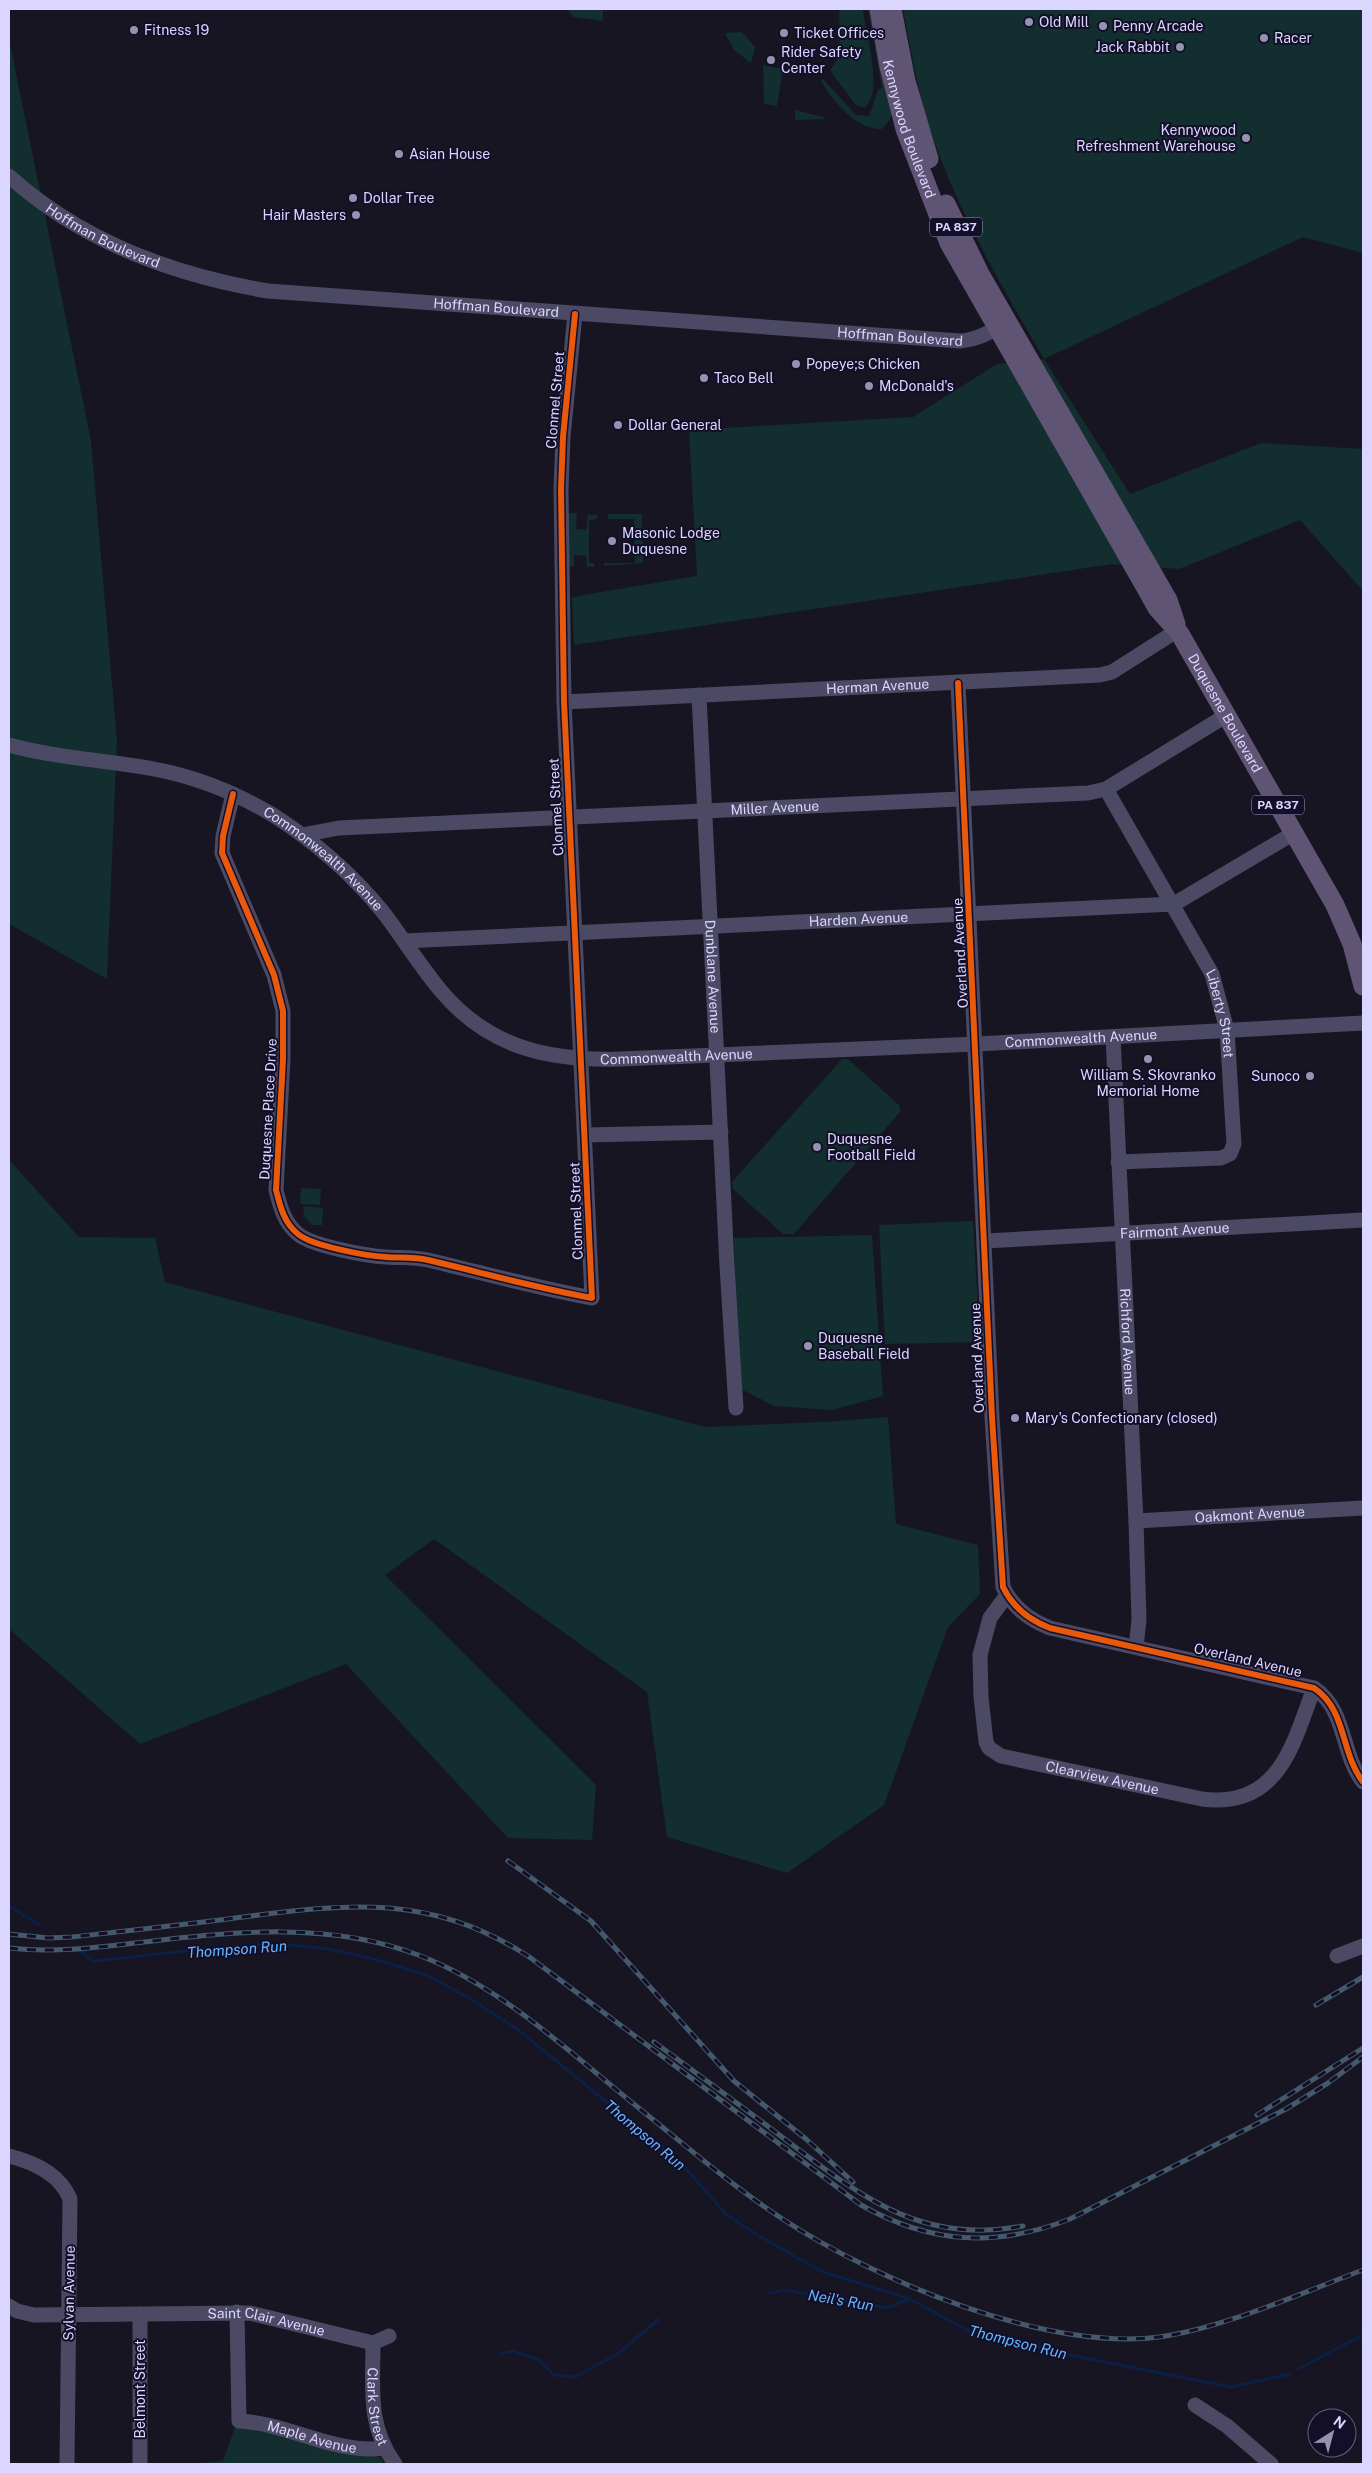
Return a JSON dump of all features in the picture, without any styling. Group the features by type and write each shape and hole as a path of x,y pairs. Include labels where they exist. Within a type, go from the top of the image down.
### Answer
{"main road":[{"name":"Kennywood Boulevard","path":"879,9 899,105 923,180 949,243 1015,347"},
{"name":"Kennywood Boulevard","path":"892,9 906,82 935,176 1003,326"},
{"name":"Duquesne Boulevard","path":"1015,347 1153,587 1168,600 1178,630 1343,922 1363,986"}],"street":[{"name":"Hoffman Boulevard","path":"9,176 54,211 112,244 173,270 217,282 286,293 960,341 983,337 1003,326"},
{"name":"Clonmel Street","path":"575,314 563,436 561,489 564,702 592,1298"},
{"name":"Herman Avenue","path":"564,702 1100,675 1112,672 1178,630"},
{"name":"Overland Avenue","path":"958,683 971,915 1000,1568 1007,1595 1017,1609 1040,1624 1314,1688 1324,1695 1337,1714 1352,1764 1363,1782"},
{"name":"Dunblane Avenue","path":"699,695 736,1408"},
{"name":"Miller Avenue","path":"302,835 339,828 1088,793 1106,789 1227,715"},
{"name":"Commonwealth Avenue","path":"9,745 156,769 192,778 233,794 273,815 302,835 355,880 443,993 480,1027 524,1049 558,1057 582,1059 977,1044 1363,1023"},
{"name":"Liberty Street","path":"1106,789 1174,904 1212,974 1227,1030 1234,1144 1230,1154 1221,1158 1118,1162"},
{"name":"Duquesne Place Drive","path":"233,794 223,836 222,853 274,975 284,1018 276,1171 276,1190 282,1213 298,1234 321,1244 385,1257 426,1260 521,1284 592,1298"},
{"name":"Harden Avenue","path":"404,941 1174,904 1294,833"},
{"name":"Richford Avenue","path":"1113,1037 1136,1521 1139,1620 1136,1647"},
{"path":"585,1135 721,1132"},
{"name":"Fairmont Avenue","path":"985,1241 1363,1220"},
{"name":"Oakmont Avenue","path":"1136,1521 1363,1508"},
{"name":"Clearview Avenue","path":"1007,1595 986,1627 979,1666 986,1742 989,1748 1001,1756 1202,1799 1224,1800 1235,1798 1263,1785 1280,1769 1289,1754 1314,1688"},
{"path":"1337,1956 1363,1946"},
{"name":"Sylvan Avenue","path":"9,2156 47,2171 64,2188 70,2199 67,2464"},
{"name":"Saint Clair Avenue","path":"9,2307 24,2314 34,2315 237,2312 259,2314 372,2343"},
{"name":"Maple Avenue","path":"237,2312 239,2421 260,2424 363,2449 384,2448"},
{"name":"Belmont Street","path":"140,2314 140,2464"},
{"path":"372,2343 389,2336"},
{"name":"Clark Street","path":"372,2343 374,2412 378,2435 395,2464"},
{"path":"1195,2405 1227,2426 1271,2464"}],"green space":[{"path":"567,9 603,9 603,21 573,17"},
{"path":"839,9 863,9 873,76 873,89 870,100 864,108 856,105 831,72 840,56"},
{"path":"868,9 871,9 881,74 892,115 882,129 872,128 854,120 832,97 821,81 823,79 856,115 869,116 878,90 882,88"},
{"path":"903,9 1363,9 1363,253 1303,237 1044,359 986,256 960,203 937,149 917,80"},
{"path":"742,32 755,47 751,63 734,50 725,33"},
{"path":"9,39 91,441 117,741 107,979 9,924"},
{"path":"763,65 783,69 777,106 764,104"},
{"path":"795,110 823,117 825,119 795,120"},
{"path":"1044,359 1130,494 1261,443 1363,449 1363,591 1300,520 1179,569 1112,564 574,645 572,597 697,576 689,430 913,417 997,364"},
{"path":"577,513 576,529 586,530 588,515 597,515 597,519 589,520 589,563 594,563 594,567 587,567 586,556 574,555 574,566 569,567 567,515"},
{"path":"608,514 642,514 643,563 604,566 604,563 635,563 634,519 608,519"},
{"name":"Duquesne Football Field","path":"842,1059 848,1059 900,1106 900,1112 794,1234 783,1234 733,1189 732,1182"},
{"path":"9,1160 79,1237 155,1238 165,1282 705,1427 888,1417 896,1524 978,1545 980,1594 948,1627 884,1805 787,1873 667,1837 647,1692 434,1539 385,1575 596,1785 592,1840 508,1838 346,1664 140,1744 9,1629"},
{"path":"301,1188 321,1189 320,1205 300,1204"},
{"path":"303,1206 323,1208 322,1225 312,1225 304,1216"},
{"path":"973,1221 980,1342 885,1344 879,1225"},
{"name":"Duquesne Baseball Field","path":"872,1235 883,1396 832,1410 774,1406 741,1389 735,1303 734,1238"},
{"path":"236,2424 380,2457 384,2464 192,2464 223,2461"}],"waterway":[{"name":"Thompson Run","path":"9,1906 40,1925"},
{"name":"Thompson Run","path":"81,1952 94,1961 221,1947 281,1944 329,1949 370,1958 427,1975 471,1999 517,2029 678,2160 726,2214 759,2236 823,2272 910,2299 972,2333 1033,2344 1044,2350 1231,2387 1290,2374"},
{"name":"Neil's Run","path":"770,2293 785,2290 887,2308 909,2299"},
{"name":"Neil's Run","path":"500,2354 513,2351 539,2360 554,2375 575,2377 619,2353 659,2319"},
{"name":"Thompson Run","path":"1298,2369 1363,2335"}],"railway":[{"path":"508,1861 591,1921 734,2081 806,2139 853,2182"},
{"path":"9,1934 48,1938 72,1937 276,1913 350,1907 386,1908 420,1912 455,1921 491,1935 528,1956 861,2205 912,2228 964,2238 1016,2235 1070,2219 1286,2109 1328,2083 1363,2057"},
{"path":"9,1948 40,1950 72,1949 207,1935 280,1932 351,1937 421,1956 452,1970 509,2004 563,2045 744,2192 820,2242 865,2266 914,2288 966,2307 1019,2323 1071,2334 1120,2339 1166,2336 1191,2331 1241,2316 1363,2270"},
{"path":"1316,2005 1363,1977"},
{"path":"654,2042 835,2176 891,2210 920,2221 952,2228 986,2230 1023,2226"},
{"path":"1257,2115 1363,2048"}],"cycle path":[{"path":"233,794 223,836 222,853 274,975 283,1011 283,1059 276,1190 281,1208 289,1225 298,1234 315,1243 340,1250 377,1256 428,1260 592,1298 564,702 561,489 563,437 575,314"},
{"path":"958,683 992,1417 1003,1587 1022,1612 1050,1628 1314,1688 1325,1697 1332,1708 1338,1720 1350,1758 1363,1782"}],"place":[{"name":"Old Mill","path":"1029,22"},
{"name":"Penny Arcade","path":"1103,26"},
{"name":"Fitness 19","path":"134,30"},
{"name":"Ticket Offices","path":"784,33"},
{"name":"Racer","path":"1264,38"},
{"name":"Jack Rabbit","path":"1180,47"},
{"name":"Rider Safety Center","path":"771,60"},
{"name":"Kennywood Refreshment Warehouse","path":"1246,138"},
{"name":"Asian House","path":"399,154"},
{"name":"Dollar Tree","path":"353,198"},
{"name":"Hair Masters","path":"356,215"},
{"name":"Popeye;s Chicken","path":"796,364"},
{"name":"Taco Bell","path":"704,378"},
{"name":"McDonald's","path":"869,386"},
{"name":"Dollar General","path":"618,425"},
{"name":"Masonic Lodge Duquesne","path":"612,541"},
{"name":"William S. Skovranko Memorial Home","path":"1148,1059"},
{"name":"Sunoco","path":"1310,1076"},
{"name":"Duquesne Football Field","path":"817,1147"},
{"name":"Duquesne Baseball Field","path":"808,1346"},
{"name":"Mary's Confectionary (closed)","path":"1015,1418"}]}
